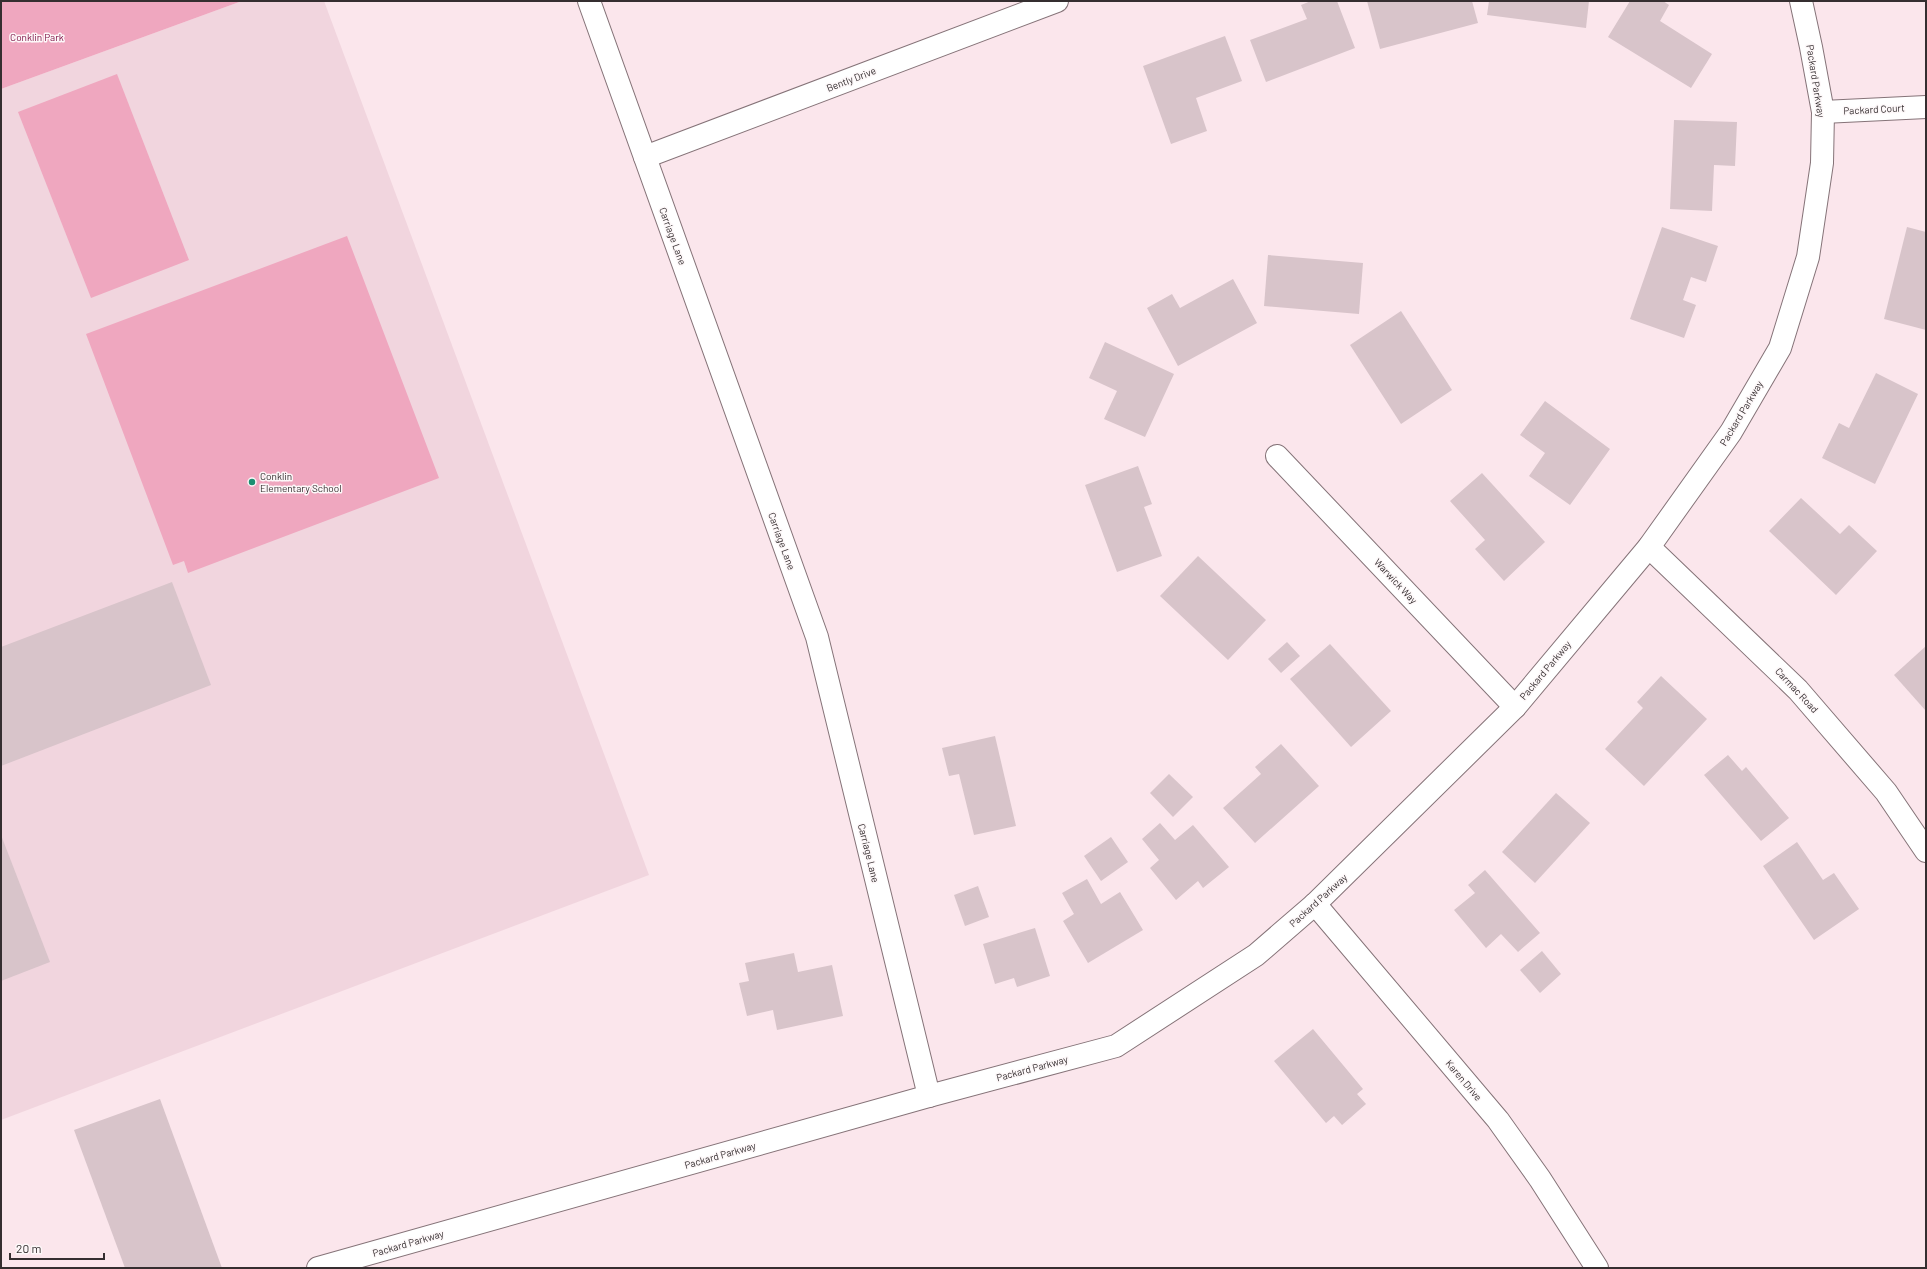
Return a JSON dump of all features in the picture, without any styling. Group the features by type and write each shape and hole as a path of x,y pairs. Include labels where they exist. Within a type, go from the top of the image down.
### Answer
{"street":[{"name":"Carriage Lane","path":"588,1 816,637 929,1096"},
{"name":"Bently Drive","path":"645,157 1057,1"},
{"name":"Packard Parkway","path":"318,1268 929,1096 1116,1046 1256,955 1315,904 1515,707 1649,546 1731,432 1780,348 1808,257 1822,163 1823,112 1801,1"},
{"name":"Packard Court","path":"1823,112 1926,107"},
{"name":"Warwick Way","path":"1277,456 1515,707"},
{"name":"Carmac Road","path":"1649,546 1798,690 1886,792 1926,851"},
{"name":"Karen Drive","path":"1315,904 1498,1120 1540,1179 1597,1268"}],"shaded area":[{"name":"Conklin Elementary School","path":"242,1 324,1 649,875 1,1120 1,89"}],"green space":[{"name":"Conklin Park","path":"1,1 242,1 1,89"},
{"path":"117,74 189,260 91,298 18,112"},
{"path":"347,236 439,478 188,573 184,561 173,565 86,334"}],"building":[{"path":"1311,1 1337,1 1355,48 1266,82 1250,40 1307,19 1301,5"},
{"path":"1367,1 1472,1 1478,23 1380,49"},
{"path":"1489,1 1589,1 1586,28 1487,15"},
{"path":"1630,1 1663,1 1669,5 1660,21 1712,54 1691,88 1608,37"},
{"path":"1225,36 1242,81 1196,98 1207,131 1171,144 1143,66"},
{"path":"1674,120 1737,122 1735,166 1714,165 1712,211 1670,209"},
{"path":"1662,227 1718,246 1706,282 1691,277 1683,300 1696,305 1684,338 1630,319"},
{"path":"1907,227 1926,232 1926,330 1884,319"},
{"path":"1268,255 1363,263 1359,314 1264,306"},
{"path":"1233,279 1257,323 1178,366 1147,308 1172,294 1180,308"},
{"path":"1401,311 1452,390 1401,424 1350,345"},
{"path":"1105,342 1174,374 1145,437 1104,419 1117,391 1089,378"},
{"path":"1876,373 1918,394 1875,484 1822,458 1839,423 1849,428"},
{"path":"1545,401 1610,449 1570,505 1529,476 1545,453 1520,435"},
{"path":"1138,466 1152,504 1144,507 1162,556 1117,572 1085,485"},
{"path":"1482,473 1545,542 1504,581 1475,549 1485,540 1450,501"},
{"path":"1801,498 1840,534 1849,525 1877,551 1836,595 1769,531"},
{"path":"1198,556 1266,620 1228,660 1160,596"},
{"path":"172,582 211,685 1,766 1,647"},
{"path":"1287,642 1300,656 1281,673 1268,659"},
{"path":"1330,644 1391,711 1351,747 1290,679"},
{"path":"1926,646 1926,711 1894,675"},
{"path":"1661,676 1707,719 1644,786 1605,749 1643,708 1637,702"},
{"path":"995,736 1016,826 974,835 959,774 949,776 942,748"},
{"path":"1281,744 1319,786 1255,843 1223,808 1261,774 1255,767"},
{"path":"1728,755 1742,771 1746,767 1789,818 1761,841 1704,775"},
{"path":"1169,774 1193,797 1173,817 1150,793"},
{"path":"1556,793 1590,823 1535,883 1502,852"},
{"path":"1160,823 1175,840 1193,825 1229,867 1203,888 1198,881 1176,900 1150,868 1159,860 1142,839"},
{"path":"1,835 50,962 1,981"},
{"path":"1111,837 1128,862 1101,881 1084,856"},
{"path":"1797,842 1823,880 1834,873 1859,909 1814,940 1763,866"},
{"path":"1485,870 1540,933 1518,952 1501,934 1486,948 1454,910 1475,893 1468,885"},
{"path":"1087,879 1101,904 1120,892 1143,930 1088,963 1063,921 1074,914 1062,893"},
{"path":"978,886 989,917 965,926 954,895"},
{"path":"1035,928 1050,976 1017,987 1014,978 995,984 983,944"},
{"path":"1542,951 1561,974 1540,993 1520,970"},
{"path":"794,953 798,972 832,965 843,1016 777,1030 773,1010 747,1016 739,983 749,981 745,963"},
{"path":"1313,1029 1363,1089 1357,1094 1366,1104 1342,1125 1334,1116 1326,1123 1274,1061"},
{"path":"160,1099 222,1268 125,1268 74,1130"}],"place":[{"name":"Conklin Elementary School","path":"252,482"}]}
